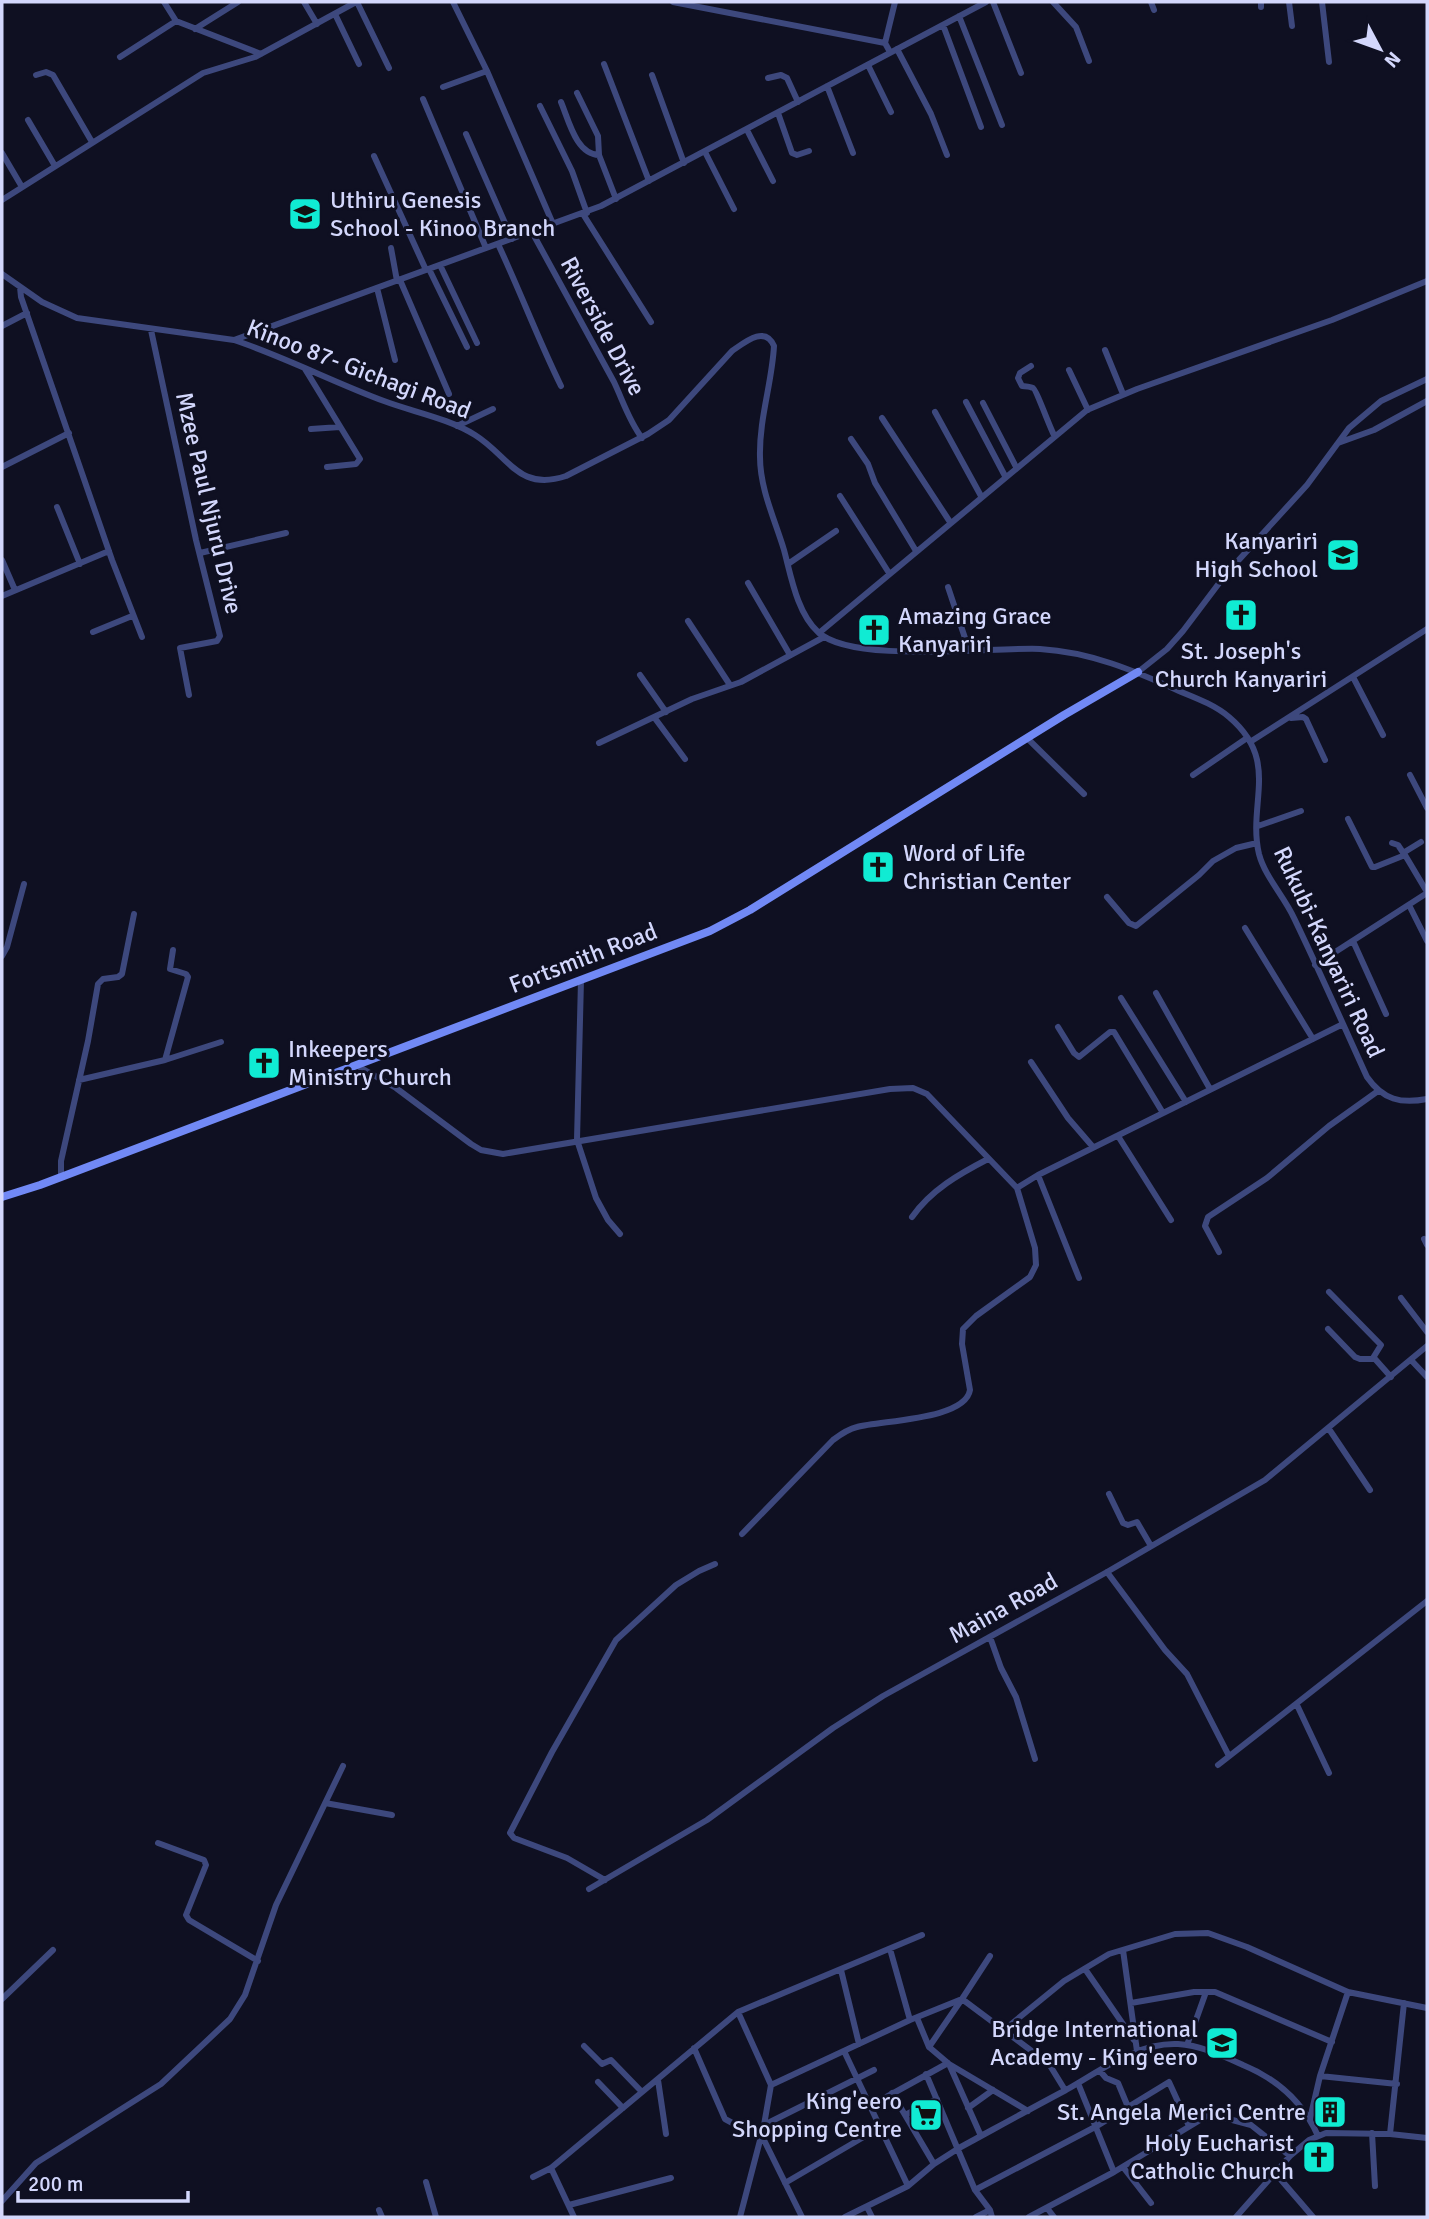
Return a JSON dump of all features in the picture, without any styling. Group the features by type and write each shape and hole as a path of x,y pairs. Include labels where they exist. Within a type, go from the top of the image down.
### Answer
{"street":[{"path":"164,2 176,21 261,54"},
{"path":"195,29 238,2"},
{"path":"304,2 317,24"},
{"path":"2,200 210,69 261,54 357,2 389,68"},
{"path":"453,2 487,71 553,224"},
{"path":"678,2 885,43 893,50 930,114 947,155"},
{"path":"885,43 895,2"},
{"path":"234,340 585,213 986,2"},
{"path":"993,2 1021,74"},
{"path":"1052,2 1076,27 1089,61"},
{"path":"1151,2 1154,10"},
{"path":"1289,2 1292,26"},
{"path":"1322,2 1329,62"},
{"path":"335,14 359,64"},
{"path":"959,16 1002,125"},
{"path":"120,57 176,21"},
{"path":"943,24 981,127"},
{"path":"604,64 649,181"},
{"path":"868,65 891,112"},
{"path":"443,87 487,71"},
{"path":"36,75 46,72 53,75 92,142"},
{"path":"652,75 684,163"},
{"path":"768,78 781,75 787,78 797,102"},
{"path":"827,86 853,153"},
{"path":"577,93 598,136 599,155 616,199"},
{"path":"423,99 486,248"},
{"path":"561,102 581,147 588,153 599,155"},
{"path":"540,106 572,171 585,213 651,322"},
{"path":"778,113 792,153 797,155 809,151"},
{"path":"29,120 55,166"},
{"path":"747,130 774,181"},
{"path":"466,134 512,239"},
{"path":"705,152 734,209"},
{"path":"2,153 22,187"},
{"path":"374,156 467,347"},
{"name":"Riverside Drive","path":"532,232 642,438"},
{"path":"498,244 561,386"},
{"path":"391,248 398,280 449,394"},
{"path":"440,265 477,343"},
{"name":"Kinoo 87- Gichagi Road","path":"2,274 54,309 77,318 234,340 386,402 457,426 484,441 524,477 536,481 551,481 566,476 642,438 669,420 744,342 761,335 771,338 774,345 773,360 759,438 763,481 802,608 821,635"},
{"path":"598,743 741,682 821,635 889,573 1054,435 1088,410 1123,394 1332,320 1427,281"},
{"path":"20,287 109,551 142,637"},
{"path":"377,288 395,359"},
{"path":"2,326 27,313"},
{"name":"Mzee Paul Njuru Drive","path":"151,330 163,394 220,638 218,641 180,648 189,695"},
{"path":"1105,350 1123,394"},
{"path":"1031,366 1020,373 1018,379 1022,386 1036,391 1043,414 1054,435"},
{"path":"304,367 360,461 356,464 327,467"},
{"path":"1069,370 1088,410"},
{"path":"821,635 854,648 876,651 1041,649 1077,653 1108,660 1138,672 1167,649 1226,574 1293,502 1364,413 1381,401 1427,379"},
{"path":"1338,443 1374,430 1427,401"},
{"path":"966,402 1005,476"},
{"path":"983,403 1016,467"},
{"path":"457,426 493,409"},
{"path":"935,412 981,496"},
{"path":"882,418 950,522"},
{"path":"311,429 340,427"},
{"path":"2,467 69,433"},
{"path":"851,439 868,464 875,483 916,551"},
{"path":"840,496 889,573"},
{"path":"57,506 80,564"},
{"path":"788,564 836,531"},
{"path":"200,553 286,533"},
{"path":"2,596 109,551"},
{"path":"2,560 15,590"},
{"path":"748,583 790,655"},
{"path":"948,587 969,650"},
{"path":"93,632 132,616"},
{"path":"688,621 730,685"},
{"path":"1193,775 1289,718 1427,629"},
{"name":"Fortsmith Road","path":"2,1197 581,980 733,920 1138,672"},
{"name":"Rukubi-Kanyariri Road","path":"1138,672 1217,709 1238,725 1249,740 1259,771 1257,843 1260,857 1293,915 1367,1077 1378,1091 1388,1098 1401,1102 1427,1099"},
{"path":"640,675 666,712"},
{"path":"1353,677 1383,735"},
{"path":"654,717 685,759"},
{"path":"1289,718 1306,719 1325,760"},
{"path":"1027,738 1084,794"},
{"path":"1410,775 1427,808"},
{"path":"1258,826 1301,811"},
{"path":"1348,819 1372,867 1404,854 1421,842"},
{"path":"1107,897 1129,923 1136,926 1213,861 1236,848 1257,843"},
{"path":"1315,965 1427,892 1398,845 1392,844"},
{"path":"2,956 7,947 24,884"},
{"path":"1409,905 1427,941"},
{"path":"61,1177 61,1161 98,984 103,979 122,974 134,914"},
{"path":"1245,928 1313,1039"},
{"path":"1353,941 1386,1014"},
{"path":"165,1060 188,977 186,974 173,972 169,967 173,950"},
{"path":"581,980 577,1140 601,1209 620,1234"},
{"path":"1156,993 1210,1089"},
{"path":"1121,998 1186,1102"},
{"path":"1017,1188 1093,1147 1343,1024"},
{"path":"1058,1027 1074,1054 1079,1057 1110,1032 1114,1032 1163,1113"},
{"path":"79,1080 165,1060 221,1042"},
{"path":"1031,1062 1068,1118 1093,1147"},
{"path":"356,1065 396,1088 481,1150 503,1154 905,1087 927,1094 1017,1188 1035,1248 1036,1265 1024,1283 976,1316 963,1329 962,1344 971,1390 969,1397 957,1408 858,1427 845,1432 833,1440 742,1534"},
{"path":"1220,1252 1205,1226 1208,1217 1267,1178 1329,1126 1378,1091"},
{"path":"1118,1136 1171,1220"},
{"path":"912,1217 920,1205 940,1187 988,1159"},
{"path":"1038,1175 1079,1278"},
{"path":"1329,1292 1381,1345 1373,1358"},
{"path":"1401,1298 1427,1332"},
{"path":"1328,1329 1358,1359 1373,1358"},
{"name":"Maina Road","path":"589,1889 707,1820 833,1728 883,1696 1107,1572 1265,1480 1427,1346"},
{"path":"1373,1358 1391,1377"},
{"path":"1411,1360 1427,1377"},
{"path":"1329,1429 1370,1490"},
{"path":"1108,1494 1123,1523 1128,1525 1137,1522 1151,1546"},
{"path":"605,1880 568,1858 514,1838 510,1833 615,1640 676,1585 715,1564"},
{"path":"1107,1572 1165,1650 1187,1674 1229,1756"},
{"path":"1218,1765 1427,1601"},
{"path":"990,1637 1001,1668 1016,1697 1035,1759"},
{"path":"1297,1704 1329,1773"},
{"path":"2,2201 36,2163 161,2084 230,2019 245,1995 276,1906 343,1766"},
{"path":"325,1803 392,1815"},
{"path":"158,1843 204,1860 206,1865 186,1915 189,1920 258,1961"},
{"path":"1004,2030 1064,1981 1109,1954 1175,1934 1208,1933 1247,1947 1348,1992 1427,2008"},
{"path":"533,2177 551,2168 738,2012 922,1935"},
{"path":"890,1949 913,2019 929,2047 948,2064 1028,2110"},
{"path":"2,1999 53,1950"},
{"path":"1124,1950 1137,2051"},
{"path":"929,2047 990,1956"},
{"path":"1085,1969 1135,2042"},
{"path":"841,1970 859,2043"},
{"path":"1131,2003 1194,1992 1216,1992 1332,2042"},
{"path":"1187,2045 1206,1992"},
{"path":"1310,2119 1320,2076 1348,1992"},
{"path":"771,2085 859,2043 962,1999"},
{"path":"962,1999 1049,2064 1065,2090"},
{"path":"1390,2134 1404,2003"},
{"path":"738,2012 771,2085 764,2126 740,2217"},
{"path":"845,2217 908,2186 934,2164 959,2148 1137,2051 1175,2043 1259,2071 1285,2089 1310,2119 1318,2136"},
{"path":"584,2046 602,2064 611,2060 642,2092"},
{"path":"694,2048 725,2119 760,2136 802,2217"},
{"path":"844,2051 908,2186"},
{"path":"870,2106 948,2064"},
{"path":"948,2064 981,2136"},
{"path":"764,2126 874,2070"},
{"path":"1100,2071 1106,2078 1118,2083 1128,2107"},
{"path":"926,2074 975,2190 991,2214 976,2217"},
{"path":"1320,2076 1396,2084"},
{"path":"657,2080 666,2134"},
{"path":"598,2082 623,2108"},
{"path":"975,2190 1097,2126 1171,2082 1189,2126"},
{"path":"1078,2083 1114,2172"},
{"path":"968,2108 993,2090"},
{"path":"892,2093 934,2164"},
{"path":"905,2115 937,2099"},
{"path":"1029,2217 1123,2167 1210,2115 1237,2120 1260,2131 1290,2156"},
{"path":"785,2183 879,2128"},
{"path":"1237,2217 1290,2156 1318,2136 1326,2133 1372,2133 1427,2138"},
{"path":"1372,2133 1375,2186"},
{"path":"1123,2167 1151,2203"},
{"path":"551,2168 574,2217"},
{"path":"1276,2174 1313,2217"},
{"path":"569,2205 671,2178"},
{"path":"426,2182 436,2217"},
{"path":"867,2207 872,2217"},
{"path":"1047,2208 1054,2217"}],"place":[{"name":"Uthiru Genesis School - Kinoo Branch","path":"305,214"},
{"name":"Kanyariri High School","path":"1343,555"},
{"name":"St. Joseph's Church Kanyariri","path":"1241,615"},
{"name":"Amazing Grace Kanyariri","path":"874,630"},
{"name":"Word of Life Christian Center","path":"878,867"},
{"name":"Inkeepers Ministry Church","path":"264,1063"},
{"name":"Bridge International Academy - King'eero","path":"1222,2043"},
{"name":"St. Angela Merici Centre","path":"1330,2112"},
{"name":"King'eero Shopping Centre","path":"926,2115"},
{"name":"Holy Eucharist Catholic Church","path":"1319,2157"}]}
